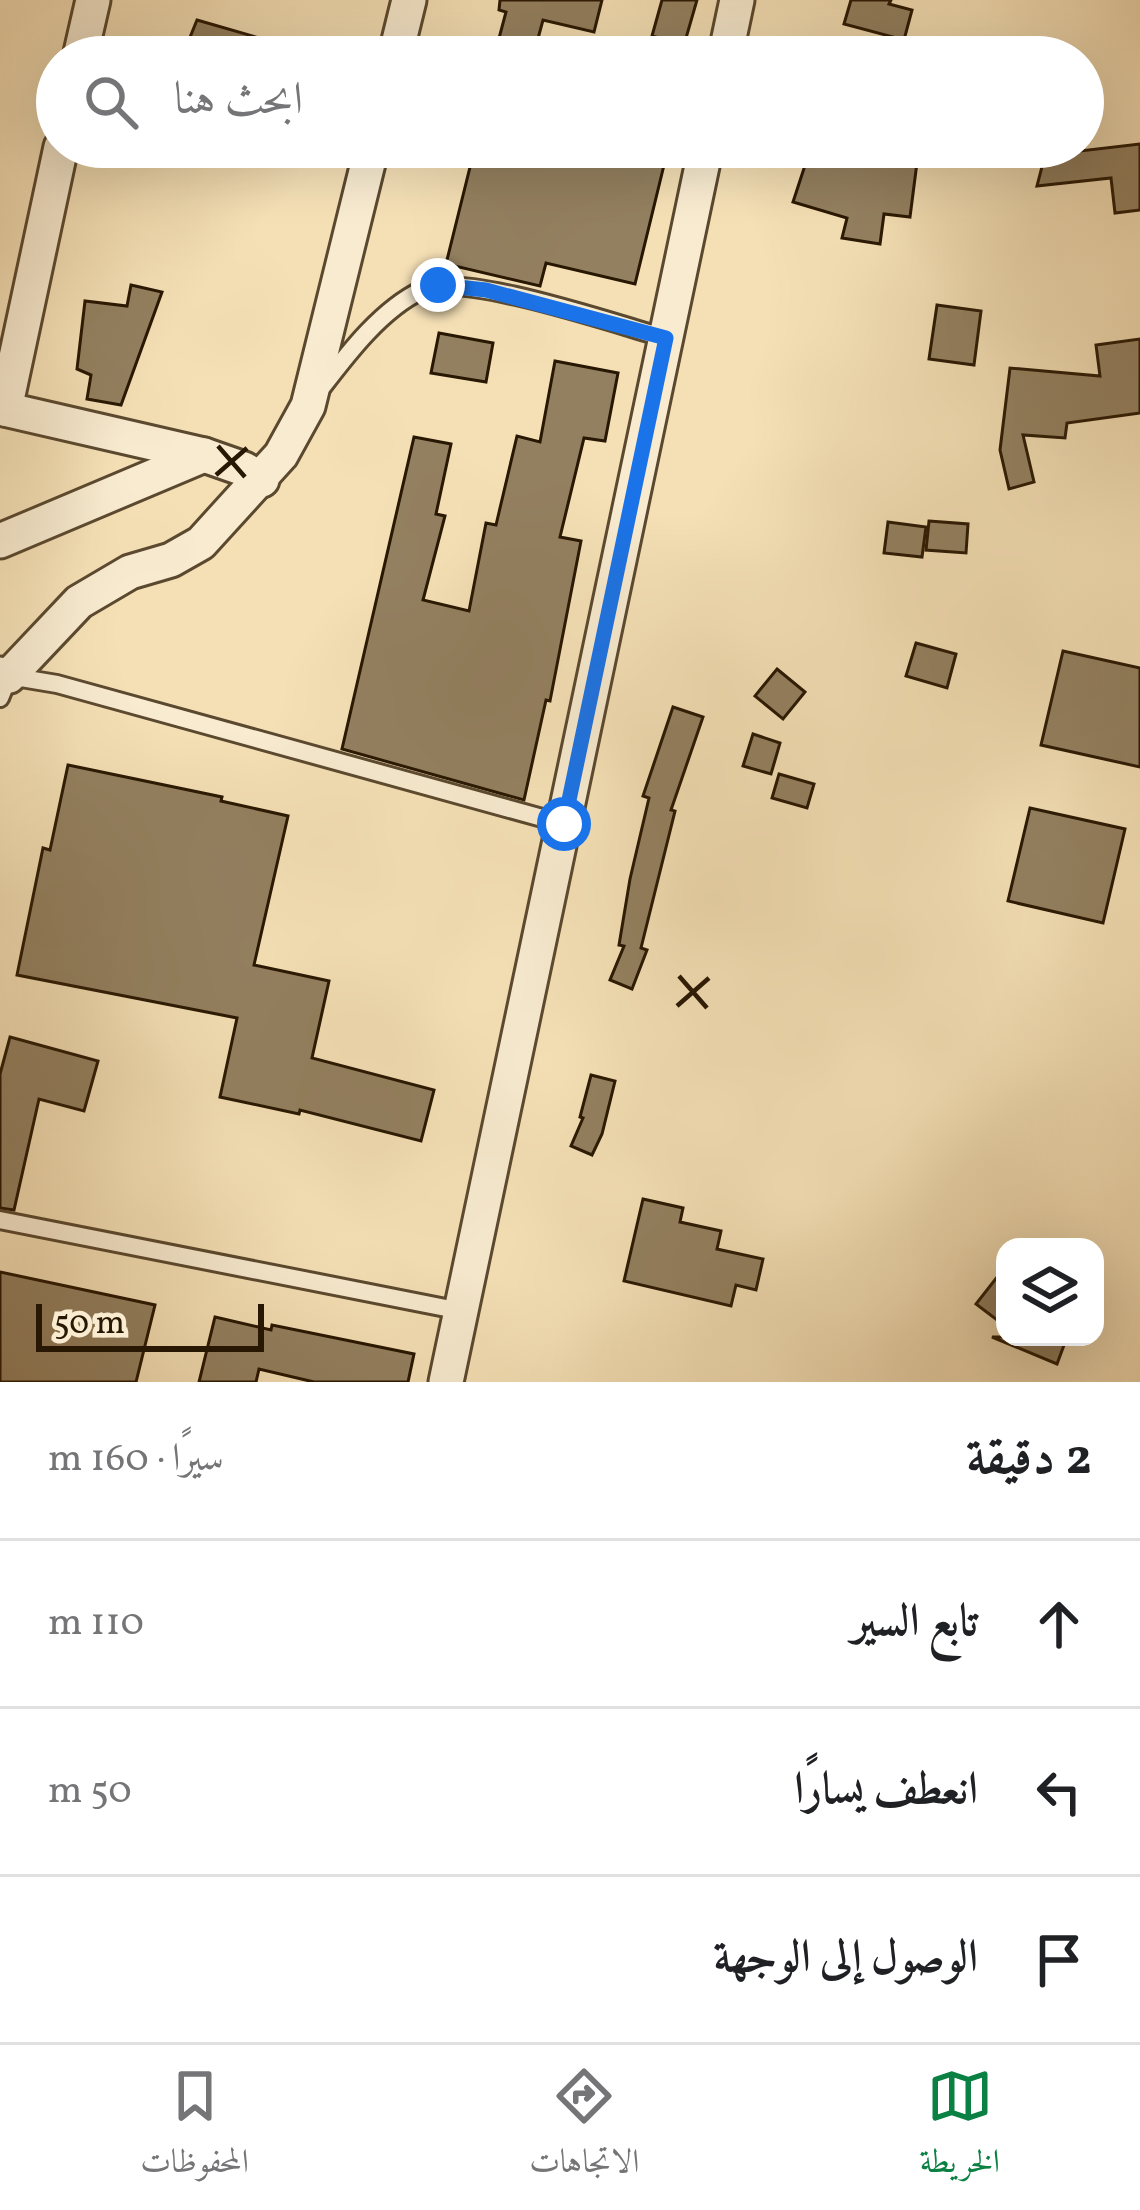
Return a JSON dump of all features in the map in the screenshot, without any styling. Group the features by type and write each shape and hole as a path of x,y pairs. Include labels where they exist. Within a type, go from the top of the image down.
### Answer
{"street":[{"path":"85,36 93,0"},
{"path":"400,36 409,0"},
{"path":"729,36 737,0"},
{"path":"56,168 3,408 204,455 262,480"},
{"path":"3,683 79,602 130,572 185,553 220,526 262,480 308,406 367,168"},
{"path":"446,1382 702,168"},
{"path":"0,542 204,455"}],"lane":[{"path":"308,406 370,330 421,290 438,285 486,290 666,338"},
{"path":"3,683 57,684 564,824"},
{"path":"0,1220 460,1311"}],"building":[{"path":"500,0 602,0 594,32 543,20 539,36 500,36 506,12 499,10"},
{"path":"662,0 697,0 687,36 652,36"},
{"path":"851,0 891,0 889,4 912,10 905,36 844,24"},
{"path":"197,20 252,36 191,36"},
{"path":"1140,144 1140,210 1115,213 1111,178 1037,186 1042,168 1104,168 1104,148"},
{"path":"470,168 663,168 635,284 546,263 540,286 446,264"},
{"path":"804,168 916,168 910,217 884,214 880,244 842,238 847,218 793,202"},
{"path":"131,285 162,292 121,405 87,399 91,375 77,369 85,301 127,306"},
{"path":"937,305 981,311 974,365 929,359"},
{"path":"439,333 493,343 486,382 431,373"},
{"path":"1140,339 1140,413 1067,423 1065,438 1023,435 1034,482 1009,489 1000,450 1010,368 1100,376 1096,345"},
{"path":"555,361 618,373 605,441 584,438 560,537 581,541 550,701 546,700 524,800 342,749 414,437 451,444 436,514 445,516 423,600 469,611 486,523 496,525 517,436 540,442"},
{"path":"929,521 968,524 966,553 926,550"},
{"path":"888,522 926,527 922,557 884,553"},
{"path":"916,643 956,654 947,688 906,676"},
{"path":"1063,651 1140,668 1140,767 1041,745"},
{"path":"777,669 805,692 783,719 755,696"},
{"path":"673,707 703,717 671,810 675,811 641,948 647,950 632,989 610,980 624,946 619,945 630,879 649,798 643,796"},
{"path":"753,734 780,743 771,774 743,766"},
{"path":"68,765 222,797 221,801 288,816 254,965 329,981 312,1058 434,1090 421,1141 300,1110 299,1114 220,1097 237,1018 17,975 43,848 50,850"},
{"path":"779,774 814,784 807,808 772,798"},
{"path":"1030,808 1125,829 1103,923 1008,901"},
{"path":"10,1037 98,1061 84,1111 39,1099 14,1210 0,1208 0,1074"},
{"path":"591,1075 615,1081 592,1155 571,1146 583,1118"},
{"path":"643,1199 683,1208 680,1222 721,1231 717,1249 763,1259 756,1290 736,1285 731,1306 624,1281"},
{"path":"0,1272 155,1305 136,1382 0,1382"},
{"path":"996,1278 996,1319 976,1304"},
{"path":"215,1317 414,1354 408,1382 314,1382 259,1369 256,1382 199,1382"},
{"path":"1014,1346 1064,1346 1057,1364"}],"route":[{"path":"438,285 486,290 666,338 564,824"}]}
